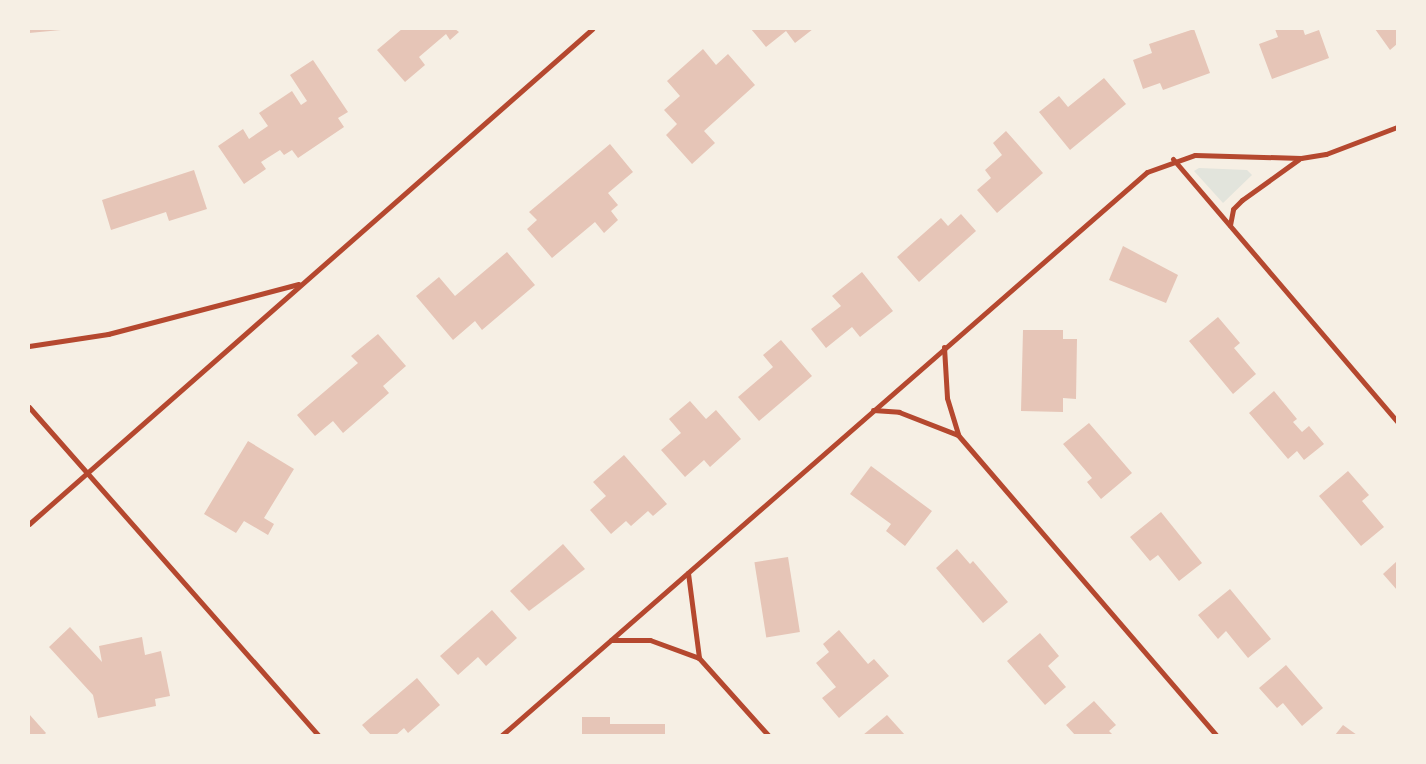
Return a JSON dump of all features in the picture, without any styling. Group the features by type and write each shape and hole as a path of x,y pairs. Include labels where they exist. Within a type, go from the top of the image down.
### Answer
{"street":[{"path":"29,524 299,284 592,29"},
{"path":"502,735 944,347 1147,172 1172,159 1214,153 1301,158 1326,154 1397,127"},
{"path":"1230,225 1233,210 1242,200 1301,158"},
{"path":"1172,159 1397,420"},
{"path":"29,346 108,334 299,284"},
{"path":"944,347 947,398 958,435 1216,735"},
{"path":"29,407 318,735"},
{"path":"873,410 899,412 958,435"},
{"path":"688,573 699,658"},
{"path":"611,640 650,640 699,658 768,735"}],"shaded area":[{"path":"1199,168 1247,170 1252,175 1223,203 1194,171"}],"building":[{"path":"29,29 61,29 61,30 29,33"},
{"path":"402,29 455,29 459,32 450,40 446,34 419,57 425,65 405,82 377,50"},
{"path":"751,29 813,29 795,43 786,31 766,47"},
{"path":"1194,29 1210,73 1163,90 1160,83 1143,89 1133,60 1152,53 1149,44"},
{"path":"1275,29 1303,29 1305,35 1319,30 1329,58 1272,79 1259,44 1278,37"},
{"path":"1375,29 1397,29 1397,44 1390,50"},
{"path":"703,49 716,65 728,54 755,85 704,131 715,143 692,164 666,135 677,124 664,110 680,96 667,81"},
{"path":"313,60 348,112 338,118 344,127 298,158 292,150 284,155 280,150 261,162 266,169 244,184 218,146 243,129 249,139 268,126 259,113 292,91 301,105 307,101 290,75"},
{"path":"1104,78 1126,104 1070,150 1039,112 1059,96 1068,107"},
{"path":"1006,131 1043,173 997,213 977,190 991,178 985,170 1002,155 993,143"},
{"path":"610,144 633,172 608,193 618,205 611,211 618,220 604,233 595,222 552,258 527,229 537,220 529,212"},
{"path":"194,170 207,209 169,221 166,212 111,230 102,200"},
{"path":"961,214 976,231 919,282 897,257 941,218 948,226"},
{"path":"1123,246 1178,275 1166,303 1109,280"},
{"path":"507,252 535,285 482,330 475,321 453,340 416,296 439,277 455,296"},
{"path":"862,272 893,311 860,337 852,327 826,348 811,329 841,306 832,296"},
{"path":"1218,317 1240,343 1234,348 1256,374 1233,394 1189,341"},
{"path":"1023,330 1063,330 1063,339 1077,339 1076,399 1063,398 1063,412 1021,411"},
{"path":"378,334 406,366 383,386 389,393 343,433 333,421 315,436 297,415 358,363 351,356"},
{"path":"781,340 812,376 759,421 738,397 773,367 763,355"},
{"path":"1274,391 1297,419 1293,422 1302,432 1309,426 1324,444 1304,460 1297,451 1288,459 1249,413"},
{"path":"690,401 706,419 716,410 741,439 710,467 704,460 685,477 661,450 681,433 669,419"},
{"path":"1089,423 1132,473 1101,499 1087,482 1092,478 1063,444"},
{"path":"248,441 294,469 264,518 274,524 268,535 244,521 236,533 204,514"},
{"path":"624,455 667,504 653,516 648,511 631,526 626,521 611,534 590,510 606,496 593,482"},
{"path":"871,466 932,511 905,546 886,531 891,524 850,494"},
{"path":"1348,471 1369,495 1362,501 1384,527 1361,546 1319,496"},
{"path":"1161,512 1202,563 1179,581 1158,555 1150,561 1130,537"},
{"path":"563,544 585,569 529,611 510,591"},
{"path":"957,549 970,564 973,561 1008,602 983,623 936,568"},
{"path":"788,557 800,632 766,637 754,562"},
{"path":"1397,561 1397,590 1383,574"},
{"path":"1230,589 1271,639 1248,658 1226,631 1218,639 1198,615"},
{"path":"492,610 517,638 486,666 478,657 458,675 440,656"},
{"path":"70,627 102,662 99,646 142,637 145,655 161,651 170,696 155,699 156,706 98,718 93,695 49,647"},
{"path":"839,630 868,664 874,659 889,676 839,718 822,698 836,687 816,663 829,652 823,644"},
{"path":"1040,633 1059,656 1048,666 1066,687 1045,705 1007,661"},
{"path":"1286,665 1323,708 1302,726 1283,703 1277,708 1259,688"},
{"path":"417,678 440,705 408,733 404,728 396,735 371,735 362,725"},
{"path":"1094,701 1116,725 1109,731 1113,735 1075,735 1066,725"},
{"path":"29,714 46,733 44,735 29,735"},
{"path":"887,715 905,735 863,735"},
{"path":"582,717 610,717 610,724 665,724 665,735 582,735"},
{"path":"1343,725 1357,735 1335,735"}]}
